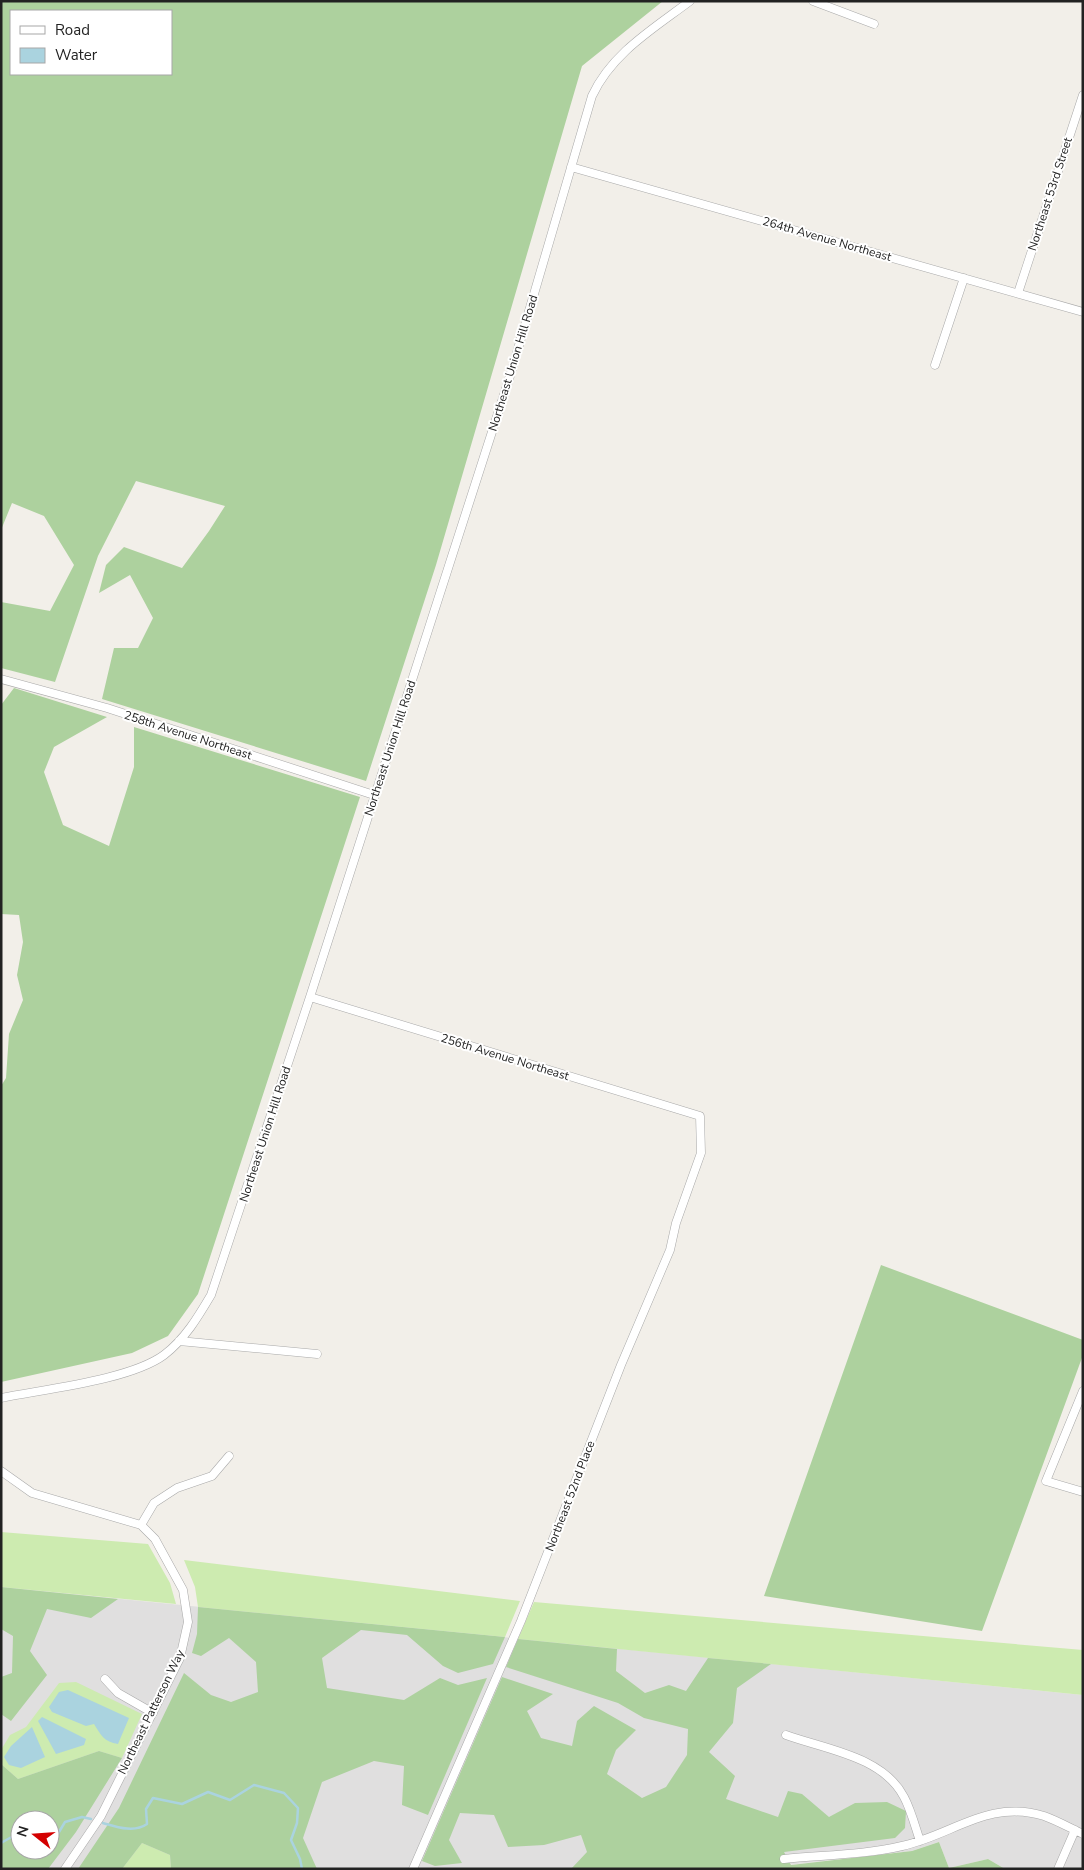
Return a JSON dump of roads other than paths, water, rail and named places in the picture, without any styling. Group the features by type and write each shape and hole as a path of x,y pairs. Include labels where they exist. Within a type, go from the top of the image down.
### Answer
{"street":[{"name":"Northeast Union Hill Road","path":"1,1398 137,1369 165,1354 180,1341 196,1321 212,1295 510,376 592,96 606,70 627,50 690,1"},
{"path":"813,1 874,24"},
{"name":"Northeast 53rd Street","path":"1018,293 1083,95"},
{"name":"264th Avenue Northeast","path":"571,167 1083,312"},
{"path":"935,365 964,278"},
{"name":"258th Avenue Northeast","path":"1,679 107,708 374,795"},
{"name":"256th Avenue Northeast","path":"310,997 700,1116"},
{"name":"Northeast 52nd Place","path":"412,1869 521,1621 621,1365 670,1250 676,1223 701,1153 700,1116"},
{"path":"180,1341 317,1354"},
{"path":"1083,1391 1046,1481 1083,1492"},
{"path":"141,1526 154,1503 177,1488 212,1476 228,1456"},
{"name":"Northeast Patterson Way","path":"1,1471 32,1493 141,1526 155,1538 183,1590 188,1622 180,1658 101,1816 65,1869"},
{"path":"105,1679 118,1693 153,1713"},
{"path":"786,1735 865,1762 878,1769 903,1795 920,1841"},
{"path":"784,1860 885,1849 920,1841 941,1834 974,1818 1003,1811 1045,1817 1083,1834"},
{"path":"1058,1869 1074,1830"}],"water":[{"path":"68,1690 129,1718 118,1744 106,1740 94,1724 86,1726 52,1712 49,1707 59,1692"},
{"path":"42,1717 86,1739 84,1745 56,1754 38,1721"},
{"path":"32,1727 45,1757 21,1768 9,1765 4,1757 11,1746"}],"waterway":[{"path":"103,1823 131,1829 142,1827 147,1824 146,1809 153,1798 182,1804 208,1792 230,1800 254,1785 284,1793 298,1808 297,1823 291,1840 300,1859 302,1869"},
{"path":"60,1830 65,1822 82,1817 91,1819"},
{"path":"1,1843 10,1838"}]}
